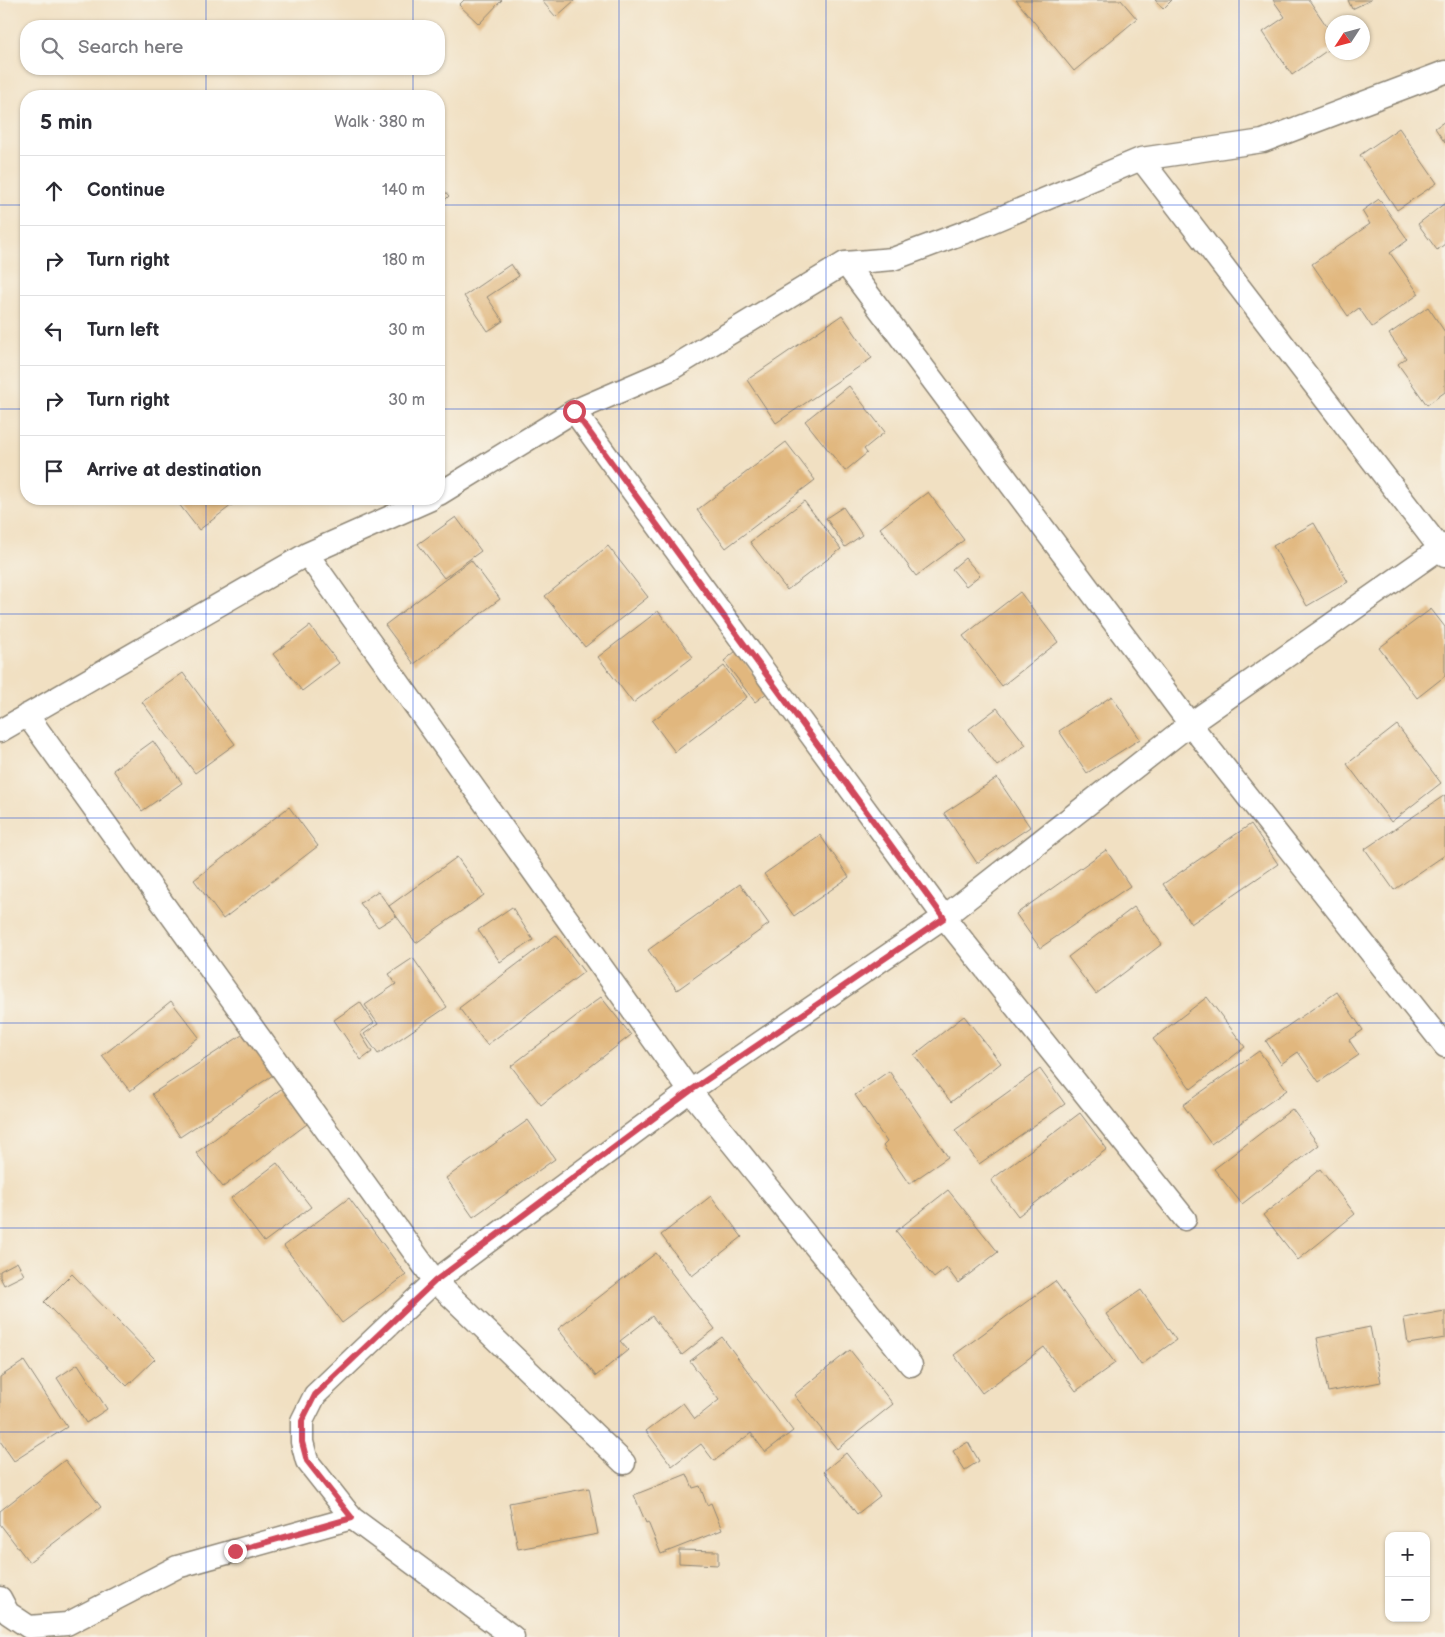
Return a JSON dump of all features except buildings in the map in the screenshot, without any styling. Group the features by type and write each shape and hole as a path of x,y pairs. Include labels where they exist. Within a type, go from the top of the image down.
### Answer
{"street":[{"path":"445,490 574,411 669,370 846,263 893,259 981,226 1141,159 1264,141 1445,72"},
{"path":"513,1637 352,1518 307,1461 302,1442 302,1421 315,1395 435,1281 690,1091 944,918 1190,724 1443,550 1141,159"},
{"path":"846,263 1190,724 1445,1046"},
{"path":"574,411 944,918 1185,1219"},
{"path":"2,726 27,715 307,554 417,505"},
{"path":"307,554 690,1091 911,1365"},
{"path":"27,715 435,1281 624,1463"},
{"path":"0,1598 8,1613 29,1627 67,1624 177,1567 352,1518"}],"route":[{"path":"235,1551 352,1518 307,1461 302,1442 302,1421 315,1395 435,1281 690,1091 944,918 574,411"}]}
